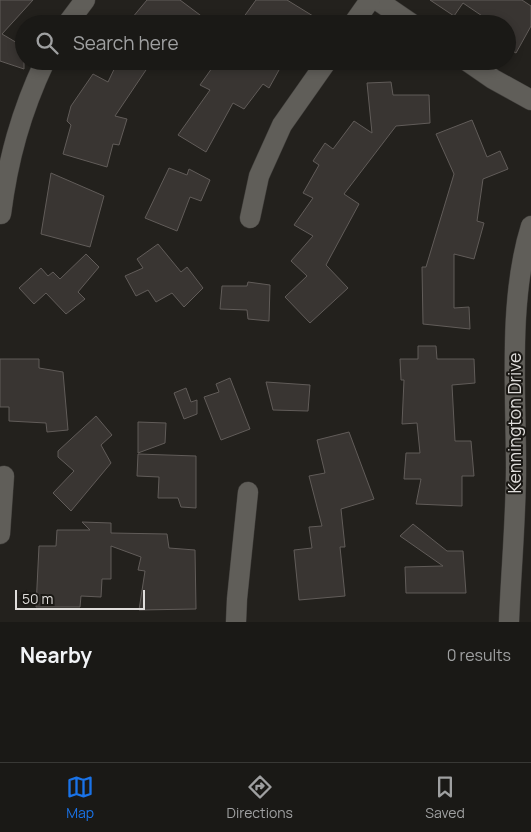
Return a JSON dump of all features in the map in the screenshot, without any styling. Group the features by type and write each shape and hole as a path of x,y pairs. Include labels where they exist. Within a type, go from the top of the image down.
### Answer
{"street":[{"path":"74,15 85,0"},
{"path":"359,15 370,0"},
{"path":"377,0 399,15"},
{"path":"1,214 6,174 16,134 28,99 41,70"},
{"path":"250,218 259,176 282,125 321,70"},
{"path":"480,70 531,100"},
{"name":"Kennington Drive","path":"509,622 524,480 516,323 520,277 531,226"},
{"path":"0,534 4,476"},
{"path":"236,622 248,492"}],"building":[{"path":"0,0 33,0 19,15 15,15 15,20 2,34 15,42 15,66 0,61"},
{"path":"147,0 180,0 200,15 134,15"},
{"path":"256,0 287,0 311,15 245,15"},
{"path":"430,0 522,0 531,6 531,26 516,53 516,15 481,15 463,3 455,15"},
{"path":"114,70 146,70 115,116 127,119 119,145 113,144 107,167 63,154 71,125 67,121 71,106 93,74 108,82"},
{"path":"211,70 279,70 269,88 263,84 244,109 233,103 206,152 178,135 210,90 200,85"},
{"path":"391,82 393,95 429,95 430,123 396,126 344,194 359,204 326,265 348,288 310,323 285,297 307,276 291,261 313,236 294,225 313,198 303,193 319,165 313,161 325,143 333,149 354,121 372,133 367,83"},
{"path":"472,120 487,157 500,151 508,169 483,179 477,221 484,223 474,259 454,254 454,308 469,307 470,329 423,324 422,267 426,267 454,174 436,134"},
{"path":"169,168 187,175 189,169 210,180 201,201 190,197 177,231 145,218"},
{"path":"51,173 104,196 90,247 41,234"},
{"path":"158,244 181,272 187,267 203,288 184,307 172,293 156,302 148,290 136,296 125,276 143,268 137,259"},
{"path":"86,254 99,267 78,292 85,299 66,314 46,293 34,304 19,288 41,268 48,276 53,272 60,279"},
{"path":"248,282 270,285 269,321 248,319 247,310 220,309 222,286 247,286"},
{"path":"418,346 436,346 437,359 474,359 475,383 452,385 455,441 471,441 474,476 462,476 462,506 416,504 421,479 404,479 406,453 420,453 417,423 402,424 404,380 401,380 400,359 418,359"},
{"path":"0,359 39,359 39,368 63,372 68,430 47,432 46,423 9,421 9,407 0,407"},
{"path":"230,378 250,429 221,440 204,397 219,392 216,384"},
{"path":"266,382 310,385 308,411 273,410"},
{"path":"186,388 191,402 197,400 197,414 184,419 174,393"},
{"path":"96,416 112,435 101,445 111,463 71,511 53,493 74,471 58,457 58,451"},
{"path":"138,422 166,423 165,443 138,453"},
{"path":"349,432 374,499 341,509 345,547 340,547 345,596 299,600 294,550 312,548 309,527 322,526 309,476 325,473 317,440"},
{"path":"138,454 196,456 196,508 181,507 178,498 158,498 159,477 137,476"},
{"path":"82,522 111,523 111,533 167,534 169,548 195,550 196,609 139,610 145,571 138,570 141,557 111,546 111,579 102,579 101,597 81,596 80,607 36,607 39,546 56,546 57,530 90,530"},
{"path":"413,524 447,551 463,551 466,593 406,593 405,567 443,566 400,536"}]}
